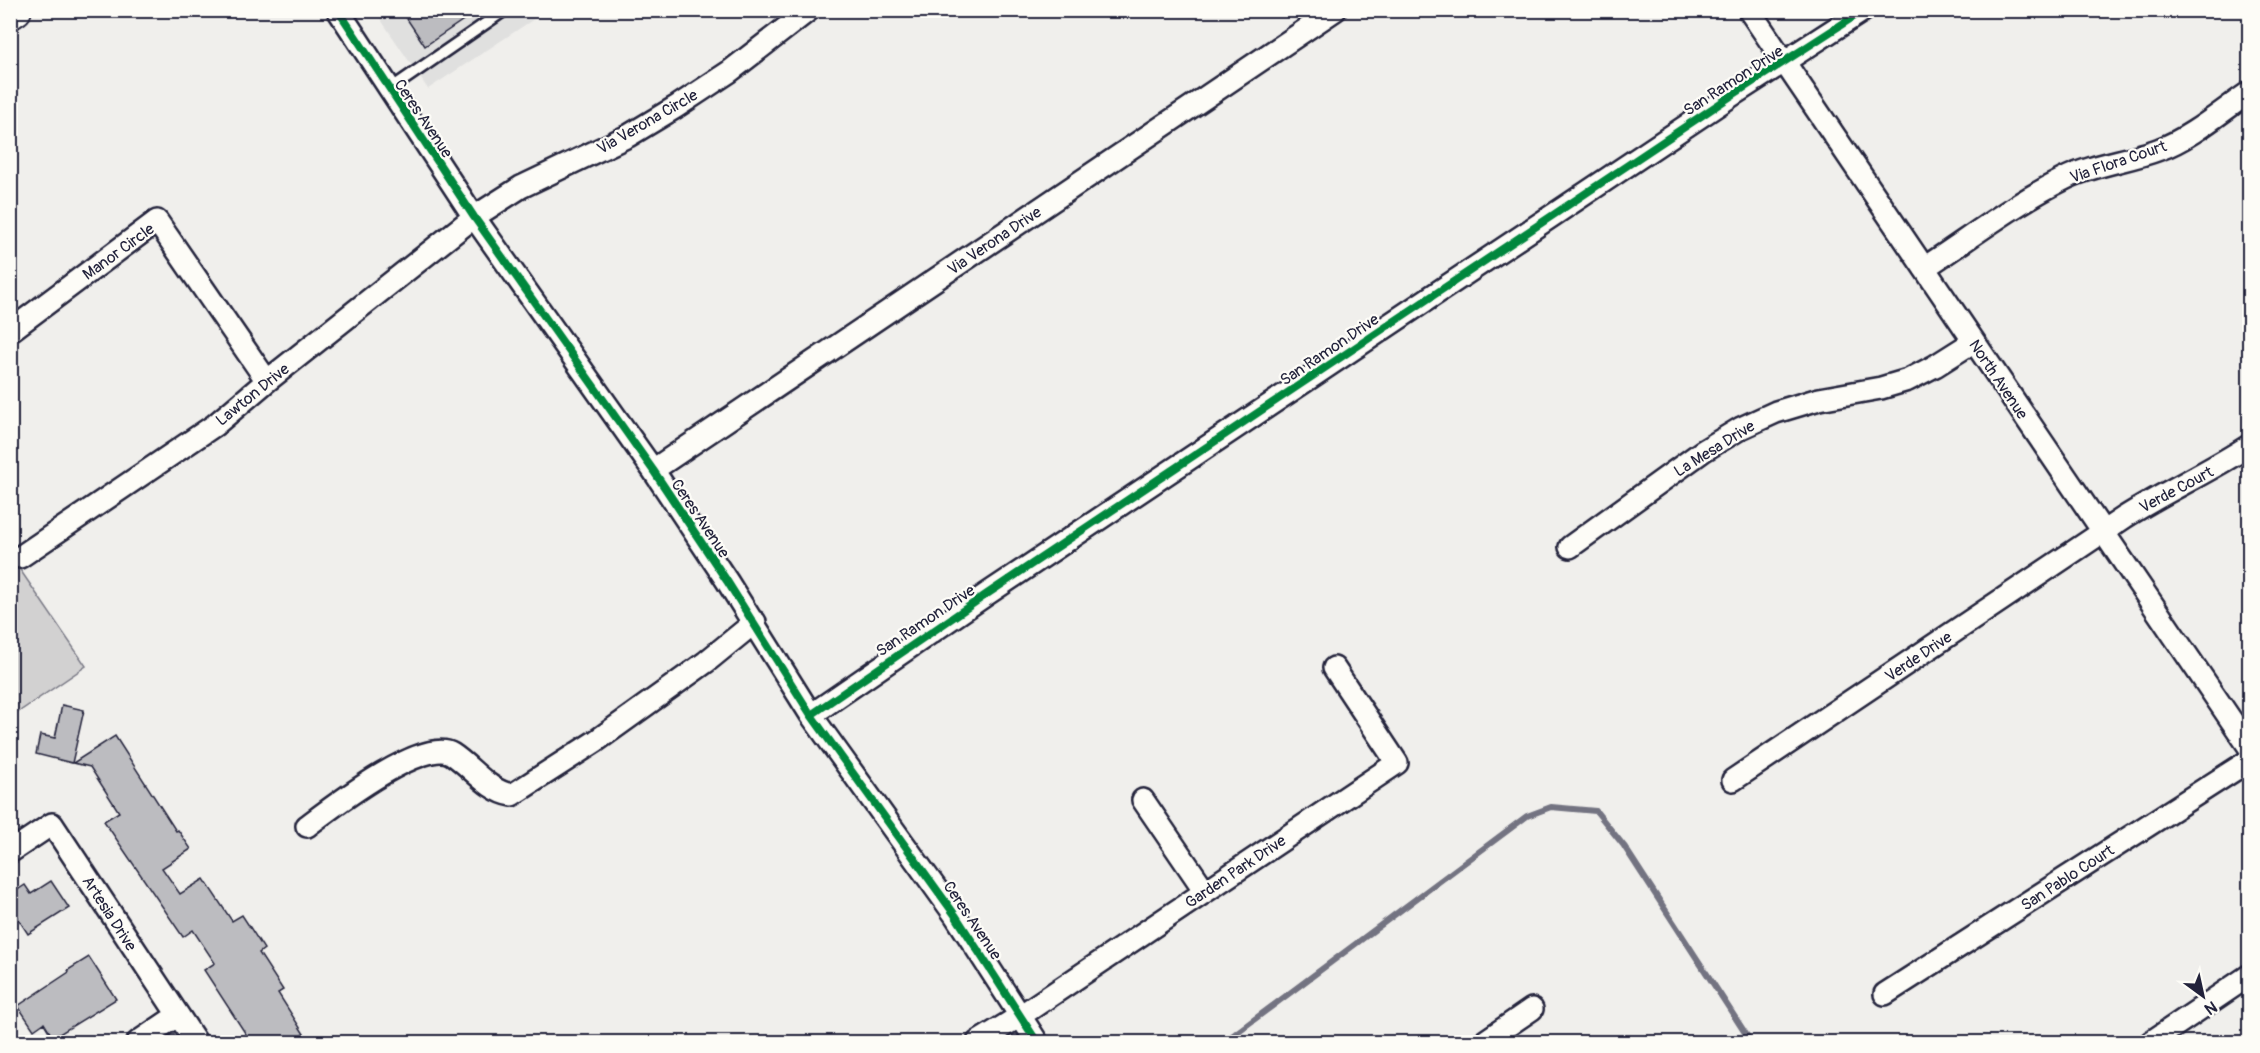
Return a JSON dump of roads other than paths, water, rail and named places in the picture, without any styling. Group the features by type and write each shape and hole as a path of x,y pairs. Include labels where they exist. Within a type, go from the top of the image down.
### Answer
{"main road":[{"path":"10,14 16,10"}],"street":[{"name":"Ceres Avenue","path":"338,10 474,217 652,470 755,622 811,715 955,915 1037,1042"},
{"name":"Via Verona Circle","path":"474,217 521,188 628,136 676,107 729,72 809,10"},
{"name":"Via Verona Drive","path":"652,470 1335,10"},
{"name":"North Avenue","path":"1749,10 2250,748"},
{"name":"San Ramon Drive","path":"811,715 987,594 1864,10"},
{"name":"Via Flora Court","path":"1924,268 2038,192 2076,174 2163,148 2250,92"},
{"name":"Lawton Drive","path":"20,557 215,425 474,217"},
{"name":"Manor Circle","path":"10,331 157,221 267,381"},
{"name":"La Mesa Drive","path":"1570,548 1703,451 1742,428 1776,412 1819,399 1881,388 1908,380 1973,342"},
{"name":"Verde Court","path":"2102,532 2162,494 2193,480 2250,445"},
{"name":"Verde Drive","path":"1733,780 2102,532"},
{"path":"307,826 394,767 420,754 438,751 450,752 500,793 512,795 523,790 706,662 755,622"},
{"name":"Garden Park Drive","path":"978,1042 1397,763 1334,668"},
{"name":"San Pablo Court","path":"1885,994 2250,760"},
{"path":"1143,800 1205,891"},
{"name":"Artesia Drive","path":"10,852 52,824 196,1042"},
{"path":"2151,1042 2250,975"},
{"path":"1484,1042 1532,1009"},
{"path":"138,1042 178,1015"}],"lane":[{"path":"389,90 505,10"}],"waterway":[{"path":"1224,1042 1527,816 1551,807 1596,811 1624,846 1751,1042"}]}
